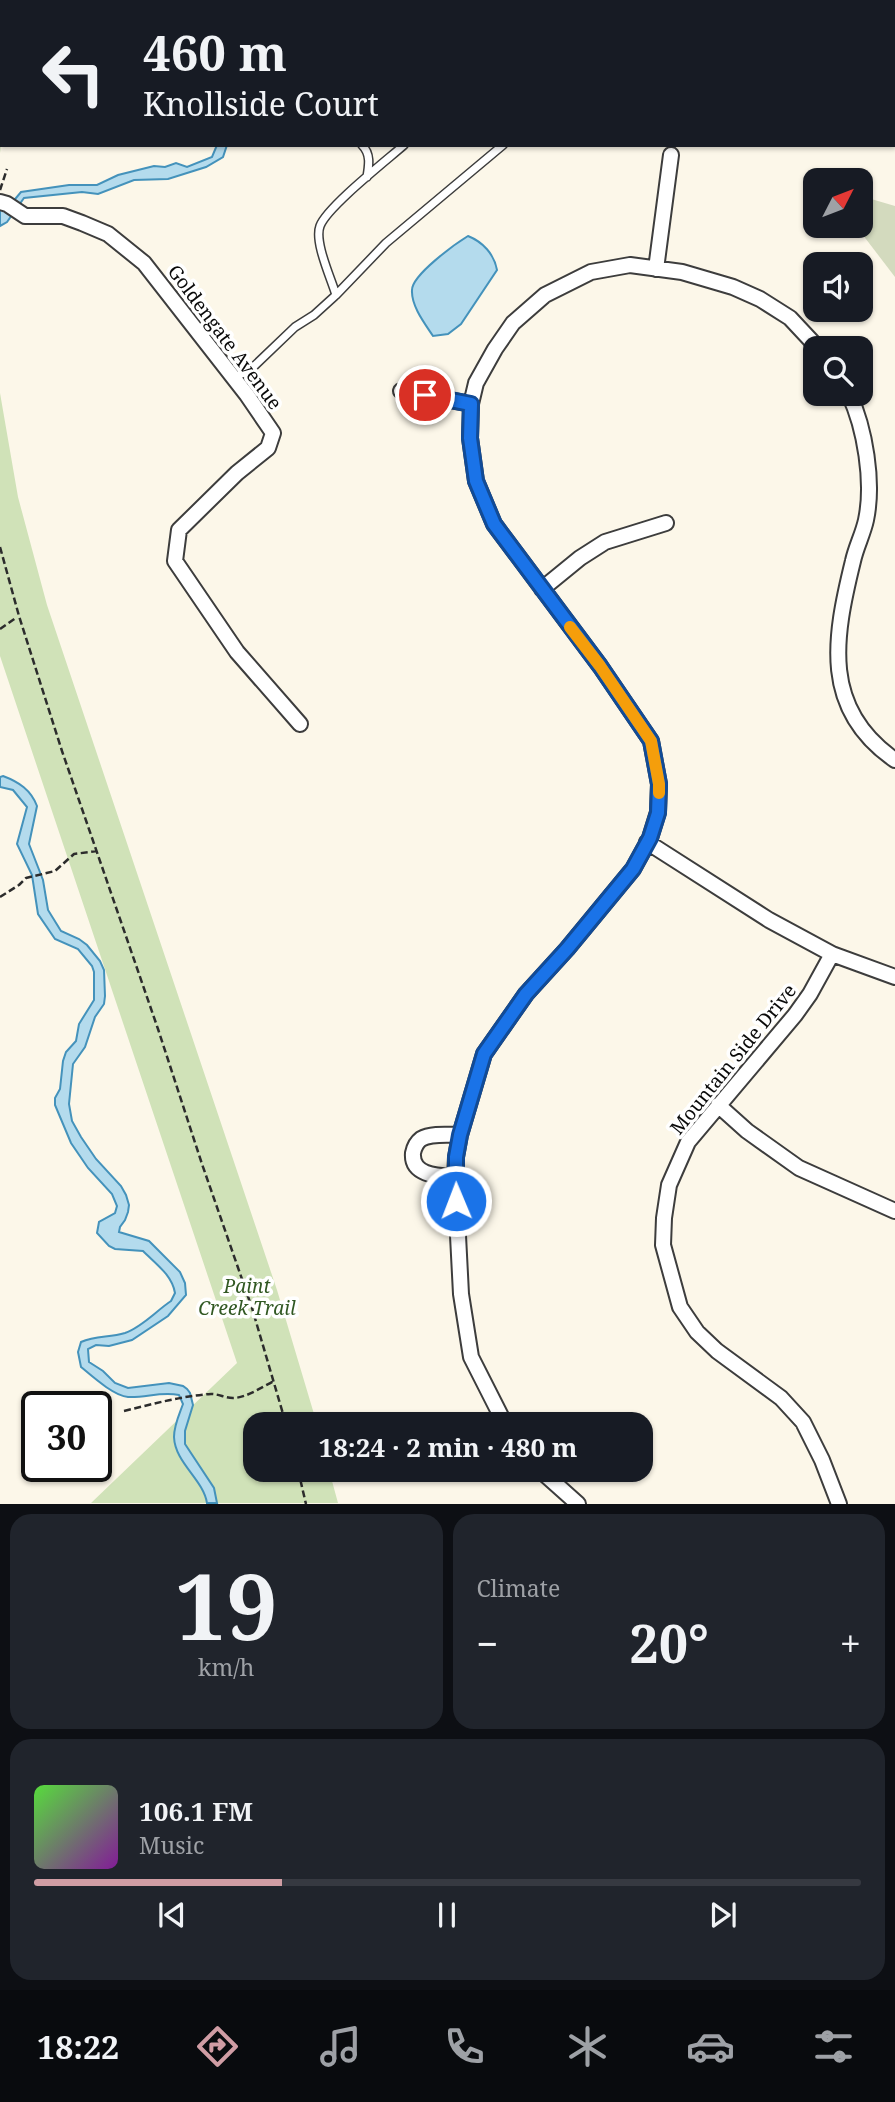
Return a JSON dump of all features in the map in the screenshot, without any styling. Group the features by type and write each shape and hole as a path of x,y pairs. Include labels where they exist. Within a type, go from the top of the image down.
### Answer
{"street":[{"path":"656,269 671,155"},
{"name":"Goldengate Avenue","path":"0,202 25,216 63,216 108,234 144,263 273,433 268,448 237,473 179,530 174,561 237,652 300,724"},
{"path":"499,1412 471,1357 461,1294 455,1177 460,1135 484,1054 526,994 633,869 658,813 659,784 651,741 600,666 494,524 476,481 470,438 471,404 476,383 513,323 545,295 590,272 630,265 682,272 733,287 760,299 790,318 807,336"},
{"path":"401,391 471,404"},
{"path":"855,406 866,451 866,519 850,572 840,625 837,661 855,722 878,748 895,760"},
{"path":"542,589 580,558 605,542 666,523"},
{"path":"647,842 739,903 832,954 895,977"},
{"name":"Mountain Side Drive","path":"832,954 795,1015 688,1142 669,1185 663,1245 680,1307 697,1332 717,1351 781,1398 803,1422 839,1503"},
{"path":"718,1105 747,1131 799,1168 895,1211"},
{"path":"455,1177 426,1174 417,1167 413,1157 415,1147 421,1139 460,1135"},
{"path":"554,1482 578,1503"}],"lane":[{"path":"364,147 369,159 367,177"},
{"path":"336,295 319,241 320,226 339,203 402,147"},
{"path":"233,378 248,372 295,327 314,315 336,295 386,243 501,147"}],"path":[{"path":"0,190 7,169"},
{"path":"0,547 19,616 252,1308 283,1412"},
{"path":"0,629 19,616"},
{"path":"0,897 26,878 55,871 74,853 97,851"},
{"path":"124,1411 198,1396 215,1394 233,1398 274,1381"},
{"path":"301,1482 306,1503"}],"green space":[{"path":"873,200 895,206 895,277 865,238 873,238"},
{"name":"Paint Creek Trail","path":"0,393 18,497 47,605 277,1290 313,1412 243,1412 243,1482 332,1482 338,1503 91,1503 237,1363 0,656"}],"water":[{"path":"216,147 226,147 223,157 206,167 168,179 134,180 98,194 82,192 24,198 7,222 0,226 0,210 11,204 21,192 69,185 97,185 118,175 154,166 165,167 176,163 187,167 212,157"},
{"path":"468,236 487,249 497,270 461,324 448,334 433,336 414,302 414,284 435,260"},
{"path":"0,777 24,787 37,806 29,844 43,880 48,910 61,931 87,945 104,970 104,1004 95,1017 85,1047 73,1064 69,1104 72,1121 96,1159 126,1195 128,1212 119,1232 149,1241 180,1272 185,1283 186,1295 168,1316 132,1340 109,1346 96,1345 88,1349 89,1362 115,1383 128,1388 169,1383 187,1389 193,1405 185,1431 185,1444 214,1488 217,1503 207,1503 200,1486 179,1455 174,1437 183,1404 179,1395 122,1396 81,1367 78,1352 81,1342 131,1330 171,1301 175,1293 167,1275 143,1251 115,1249 97,1233 99,1222 115,1213 117,1206 112,1194 88,1168 71,1143 55,1105 66,1052 76,1041 79,1024 94,1000 94,972 78,949 55,939 38,914 32,875 17,844 27,807 13,790 0,787"}],"slow traffic":[{"path":"570,627 651,741 659,793"}],"route":[{"path":"425,395 471,404 470,438 476,481 494,524 600,666 651,741 659,784 658,813 650,838 633,869 526,994 484,1054 460,1135 456,1157 456,1201"}]}
